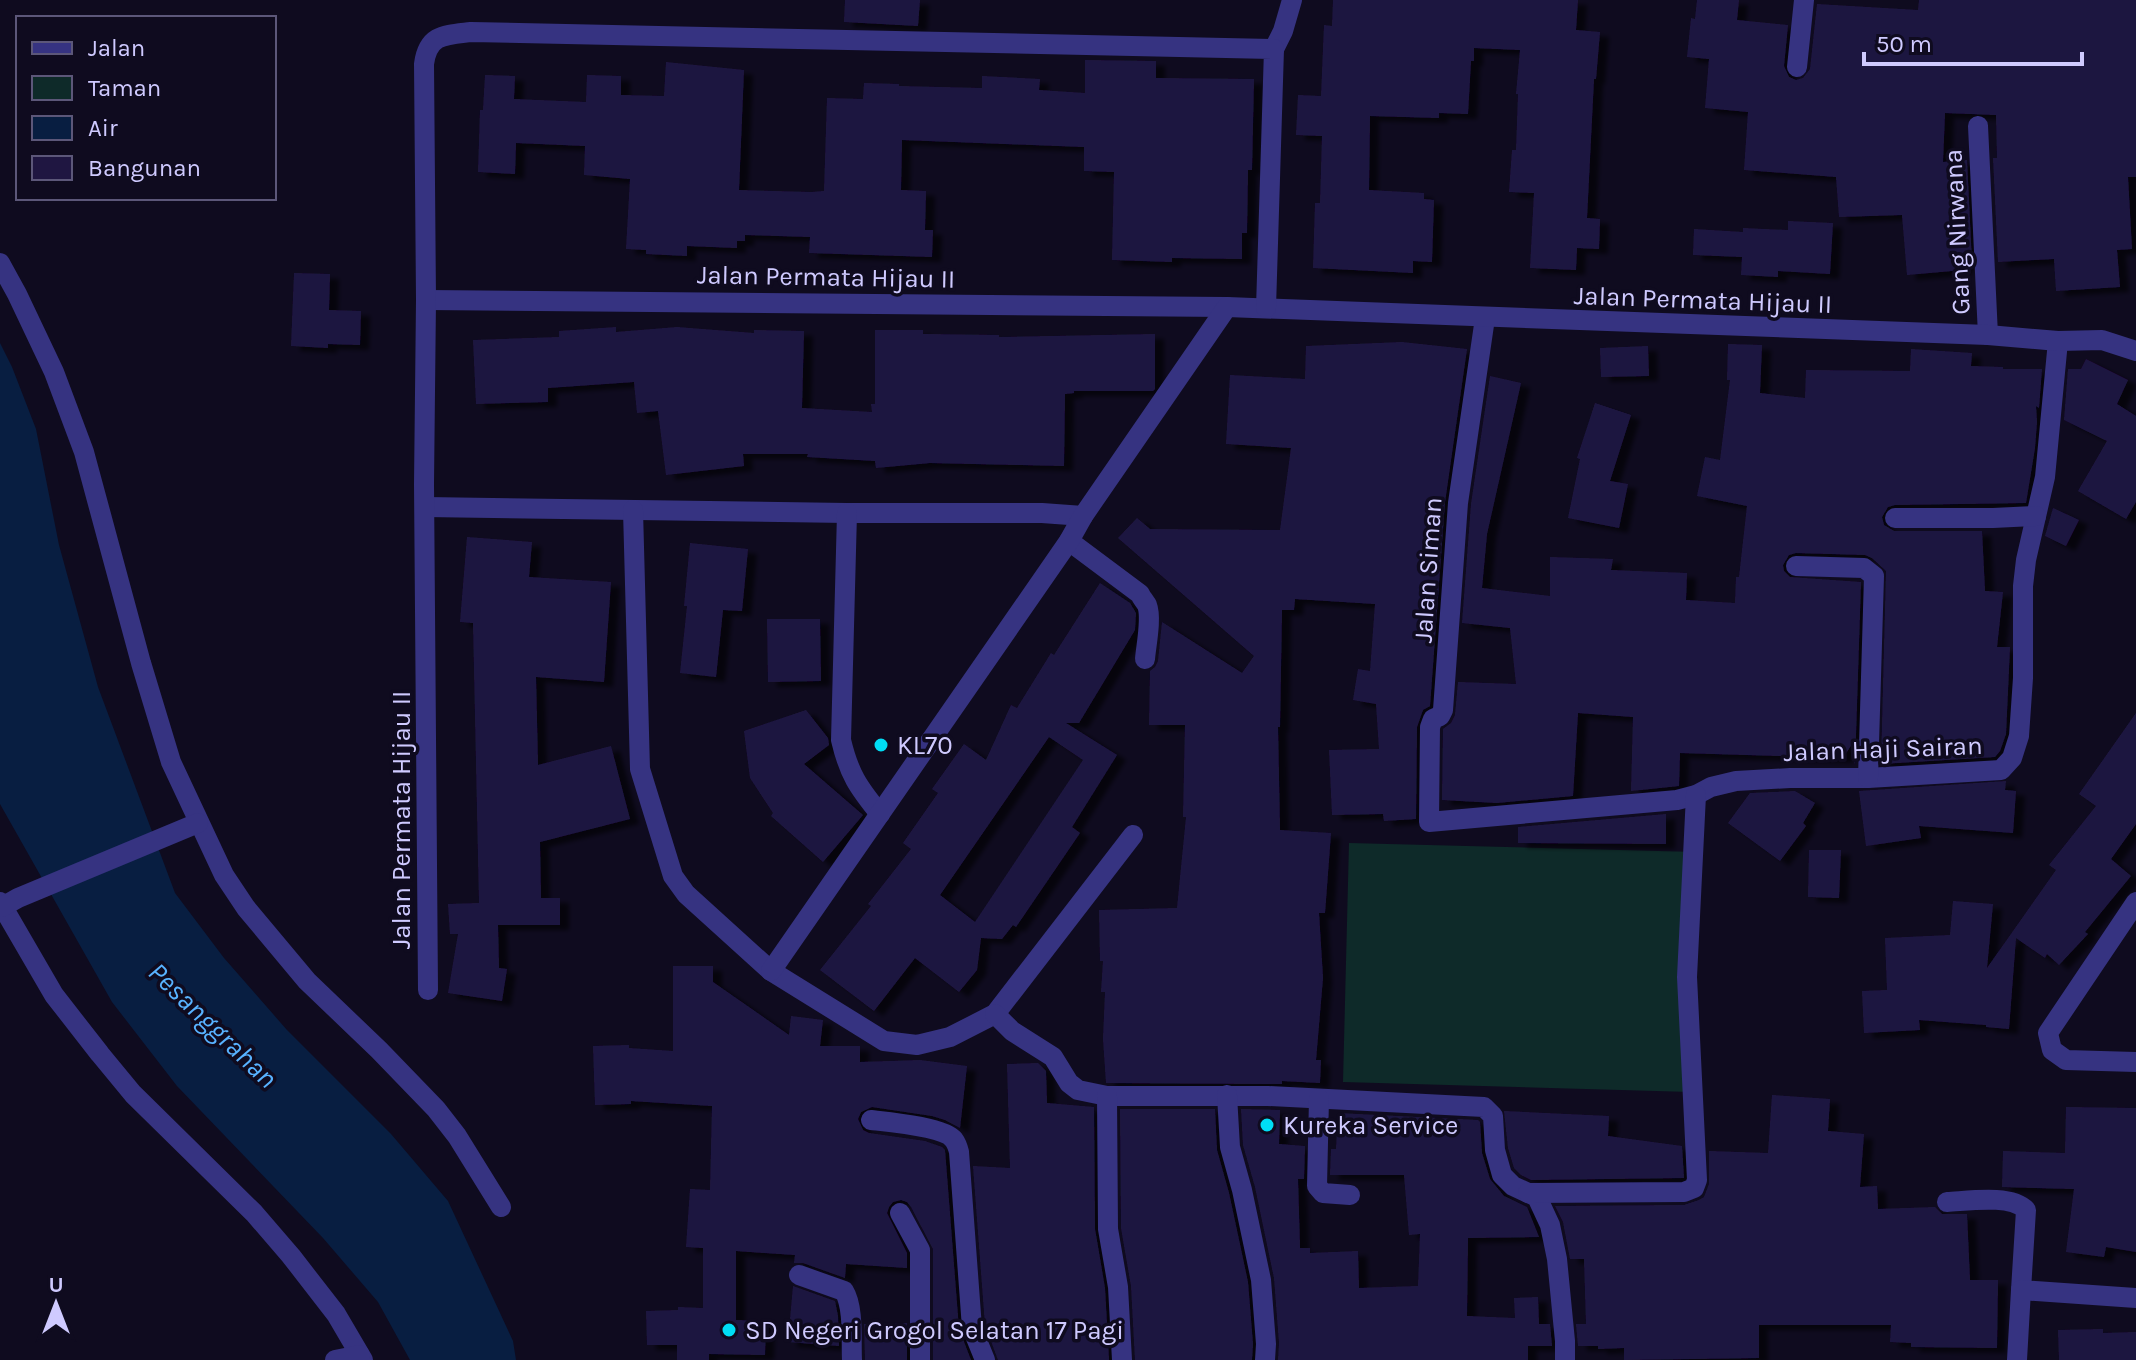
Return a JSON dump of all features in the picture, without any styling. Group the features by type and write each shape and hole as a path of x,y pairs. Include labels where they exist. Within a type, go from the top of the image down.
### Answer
{"street":[{"path":"1266,308 1274,49 1292,0"},
{"path":"1797,67 1804,0"},
{"name":"Jalan Permata Hijau II","path":"428,990 424,64 426,51 433,41 443,35 471,32 1274,49"},
{"name":"Gang Nirwana","path":"1978,126 1988,335"},
{"path":"0,263 54,372 84,452 141,663 191,826 246,908 307,981 436,1109 457,1136 501,1207"},
{"name":"Jalan Permata Hijau II","path":"426,300 1266,308 1988,335 2058,341 2102,340 2136,351"},
{"path":"771,971 1227,307"},
{"name":"Jalan Siman","path":"1429,822 1430,727 1433,719 1440,716 1443,710 1458,503 1485,318"},
{"name":"Jalan Haji Sairan","path":"1429,822 1677,800 1736,781 1868,778 2001,770 2012,758 2019,736 2023,586 2045,477 2058,341"},
{"path":"425,507 1042,513 1083,516"},
{"path":"633,510 640,769 673,876 686,894 771,971 884,1041 917,1045 950,1037 995,1014 1133,835"},
{"path":"847,513 841,740 847,766 880,814"},
{"path":"1895,518 2036,516"},
{"path":"1069,541 1140,594 1148,607 1149,616 1145,659"},
{"path":"1796,566 1864,568 1874,576 1868,778"},
{"path":"1528,1193 1684,1192 1694,1188 1697,1180 1687,977 1696,795"},
{"path":"191,826 7,903 54,995 100,1054 133,1094 254,1213 336,1314 362,1358 335,1360"},
{"path":"2136,902 2048,1033 2052,1050 2066,1060 2136,1062"},
{"path":"995,1014 1012,1031 1053,1057 1069,1083 1078,1090 1107,1096 1227,1095 1484,1107 1493,1116 1495,1150 1502,1175 1513,1186 1537,1197 1550,1225 1557,1259 1565,1360"},
{"path":"1227,1095 1230,1147 1261,1280 1265,1360"},
{"path":"1107,1096 1108,1229 1118,1287 1122,1360"},
{"path":"1323,1099 1317,1186 1323,1193 1350,1195"},
{"path":"871,1120 915,1125 954,1139 959,1152 972,1328 985,1360"},
{"path":"1947,1202 2009,1200 2026,1210 2017,1360"},
{"path":"900,1213 920,1250 920,1360"},
{"path":"799,1275 844,1291 847,1295 852,1360"},
{"path":"2021,1290 2136,1298"}],"green space":[{"path":"1349,843 1697,852 1691,1092 1343,1082"}],"water":[{"name":"Pesanggrahan","path":"0,343 36,429 59,545 98,687 175,893 224,958 287,1030 391,1134 448,1201 513,1341 516,1360 410,1360 378,1302 323,1238 177,1086 112,1002 0,804"}],"building":[{"path":"845,0 920,0 918,26 844,22"},
{"path":"1333,0 1578,0 1576,30 1600,32 1594,79 1587,218 1600,219 1599,249 1577,248 1576,270 1530,268 1534,193 1509,192 1512,150 1516,150 1520,50 1474,48 1468,114 1439,113 1439,118 1370,116 1369,190 1424,193 1424,199 1434,200 1432,262 1413,261 1413,273 1313,268 1315,203 1320,203 1322,136 1296,135 1298,95 1321,96 1324,25 1332,26"},
{"path":"1697,0 1739,0 1737,20 1788,25 1784,66 1789,77 1796,80 1803,78 1810,69 1817,4 1918,10 1919,0 2136,0 2136,177 2128,177 2132,249 2117,250 2120,287 2056,291 2054,259 1998,262 1993,158 1997,158 1996,115 1945,113 1943,162 1967,160 1972,263 1963,264 1963,270 1907,275 1902,215 1839,217 1836,177 1744,170 1748,112 1705,108 1709,59 1687,57 1691,18 1695,19"},
{"path":"1085,60 1156,61 1156,78 1254,79 1252,170 1248,170 1247,233 1242,233 1242,259 1172,258 1172,262 1112,260 1114,172 1084,171 1084,147 902,140 901,190 926,191 925,230 933,230 932,257 809,253 810,237 745,235 745,241 737,241 737,248 687,246 687,256 646,254 646,250 626,249 630,179 584,175 585,146 516,143 515,174 478,172 480,110 483,110 485,75 515,76 514,99 586,102 587,75 621,76 621,95 664,96 666,62 744,70 739,190 811,192 824,191 827,98 863,99 864,83 982,88 982,76 1040,79 1039,90 1085,93"},
{"path":"1788,221 1833,223 1830,274 1778,271 1778,277 1741,275 1742,257 1693,255 1694,229 1743,232 1743,228 1788,230"},
{"path":"294,273 330,274 329,310 361,311 360,345 328,344 328,348 291,346"},
{"path":"616,327 616,332 677,327 754,333 754,330 804,331 802,408 872,412 871,404 875,404 875,330 923,330 923,334 999,337 1155,334 1155,389 1074,391 1065,394 1064,466 930,463 876,468 875,461 807,457 808,454 743,454 744,466 666,475 658,411 637,413 634,382 548,388 548,402 476,404 473,340 559,337 559,331"},
{"path":"1402,342 1467,349 1445,502 1430,706 1423,710 1417,727 1416,819 1384,821 1383,814 1332,815 1329,750 1379,749 1376,704 1353,700 1358,669 1370,671 1375,604 1295,599 1294,610 1282,610 1278,727 1280,830 1331,833 1325,913 1319,913 1323,978 1316,1060 1321,1060 1320,1083 1106,1083 1103,1039 1105,992 1101,992 1103,961 1100,961 1099,910 1177,908 1186,817 1183,817 1185,725 1149,725 1150,671 1158,661 1162,622 1242,673 1254,656 1118,538 1137,518 1150,529 1280,530 1291,448 1226,444 1230,375 1305,379 1306,346"},
{"path":"1728,344 1762,345 1760,393 1805,398 1806,370 1910,371 1911,349 1972,353 1971,366 2042,369 2039,408 2036,406 2035,448 2026,503 1895,505 1888,507 1882,517 1884,525 1894,531 1982,531 1985,591 2003,592 1997,647 2010,647 2006,734 2000,751 1995,757 1881,764 1886,571 1865,555 1796,553 1789,555 1783,565 1790,577 1861,582 1855,765 1852,744 1843,758 1680,753 1679,786 1631,791 1633,717 1578,713 1573,796 1497,803 1442,800 1443,729 1455,715 1458,682 1516,684 1510,628 1462,623 1471,504 1490,376 1521,383 1487,534 1482,588 1550,596 1550,557 1613,559 1611,570 1687,573 1686,600 1735,603 1747,506 1697,496 1705,457 1720,460 1730,380 1727,380"},
{"path":"1648,346 1649,376 1601,377 1600,348"},
{"path":"2086,359 2128,380 2117,404 2136,416 2136,502 2126,519 2078,491 2107,441 2064,420 2068,369 2081,369"},
{"path":"1595,403 1631,415 1610,481 1628,484 1619,528 1568,518 1580,459 1577,458"},
{"path":"2053,508 2079,520 2066,546 2045,536"},
{"path":"467,537 532,542 529,577 611,582 604,682 536,677 538,765 611,746 630,819 540,842 541,898 560,898 560,925 498,925 499,968 507,969 502,1001 448,993 458,934 450,934 448,904 479,903 473,623 460,622"},
{"path":"690,543 748,549 742,611 723,610 716,677 680,673"},
{"path":"1100,583 1130,603 1136,613 1135,630 1079,723 1066,723 1117,755 1072,827 1080,833 1016,927 1013,925 1002,939 981,938 977,970 959,992 915,958 874,1011 820,970 911,849 903,843 938,793 932,789 964,744 986,760 1011,705 1017,708 1051,653 1054,655","holes":["1049,737 1083,760 975,922 940,895"]},
{"path":"767,619 820,619 821,681 768,682"},
{"path":"806,710 828,738 829,745 804,764 863,815 823,862 771,816 773,813 750,778 744,731"},
{"path":"2136,713 2136,824 2111,859 2131,876 2085,932 2088,934 2059,965 2047,954 2045,958 2016,938 2009,1029 1919,1020 1920,1030 1864,1033 1862,991 1887,990 1885,938 1950,935 1953,901 1993,904 1987,968 2056,870 2049,865 2096,806 2079,794"},
{"path":"2006,781 2005,790 2016,791 2013,833 1919,826 1921,838 1866,846 1859,791"},
{"path":"1795,791 1815,803 1803,823 1806,826 1780,861 1728,823 1750,793"},
{"path":"1666,814 1666,844 1518,843 1518,827"},
{"path":"1809,850 1841,850 1839,898 1808,897"},
{"path":"673,966 713,966 713,982 789,1035 791,1016 823,1020 820,1046 860,1046 860,1062 920,1060 967,1066 960,1128 932,1116 872,1107 861,1112 858,1119 863,1130 869,1133 925,1141 945,1150 959,1329 971,1360 933,1360 933,1249 911,1207 901,1200 893,1202 887,1213 907,1253 907,1268 846,1264 845,1278 803,1263 794,1263 795,1255 736,1251 736,1320 766,1321 765,1355 709,1354 709,1360 677,1360 677,1345 647,1345 646,1311 703,1308 703,1248 686,1247 690,1189 710,1190 712,1106 631,1101 631,1104 595,1105 593,1046 629,1045 629,1048 673,1051"},
{"path":"1038,1063 1046,1071 1047,1103 1094,1107 1095,1229 1105,1288 1109,1360 998,1360 985,1325 973,1166 1010,1168 1007,1064"},
{"path":"1772,1095 1830,1099 1828,1131 1864,1134 1860,1187 1877,1186 1878,1209 1935,1207 1942,1214 1967,1214 1970,1280 1998,1280 1997,1348 1911,1347 1911,1343 1890,1342 1891,1325 1759,1325 1759,1358 1624,1360 1624,1348 1578,1346 1576,1324 1586,1324 1584,1259 1570,1259 1563,1222 1555,1206 1684,1205 1699,1200 1704,1197 1709,1184 1709,1151 1768,1153"},
{"path":"2066,1107 2136,1108 2136,1252 2106,1247 2104,1257 2066,1252 2074,1189 2002,1187 2003,1151 2065,1153"},
{"path":"1120,1109 1215,1109 1217,1150 1248,1282 1252,1360 1135,1360 1131,1286 1121,1228"},
{"path":"1241,1109 1280,1110 1279,1144 1305,1146 1304,1179 1298,1179 1300,1248 1310,1248 1310,1253 1358,1251 1359,1288 1418,1286 1420,1234 1409,1235 1404,1175 1330,1175 1331,1149 1336,1149 1338,1113 1478,1120 1482,1153 1490,1179 1504,1196 1527,1207 1539,1237 1468,1238 1467,1316 1515,1318 1514,1298 1538,1297 1539,1324 1550,1324 1552,1346 1528,1346 1528,1360 1278,1360 1274,1278 1243,1145"},
{"path":"1504,1111 1609,1116 1608,1136 1682,1146 1684,1178 1531,1180 1514,1168 1508,1148"},
{"path":"793,1286 835,1301 839,1346 788,1342"},
{"path":"907,1323 907,1360 865,1360 864,1324"},
{"path":"2103,1329 2103,1333 2136,1332 2136,1360 2059,1360 2058,1330"}],"place":[{"name":"KL70","path":"881,745"},
{"name":"Kureka Service","path":"1267,1125"},
{"name":"SD Negeri Grogol Selatan 17 Pagi","path":"729,1330"}]}
